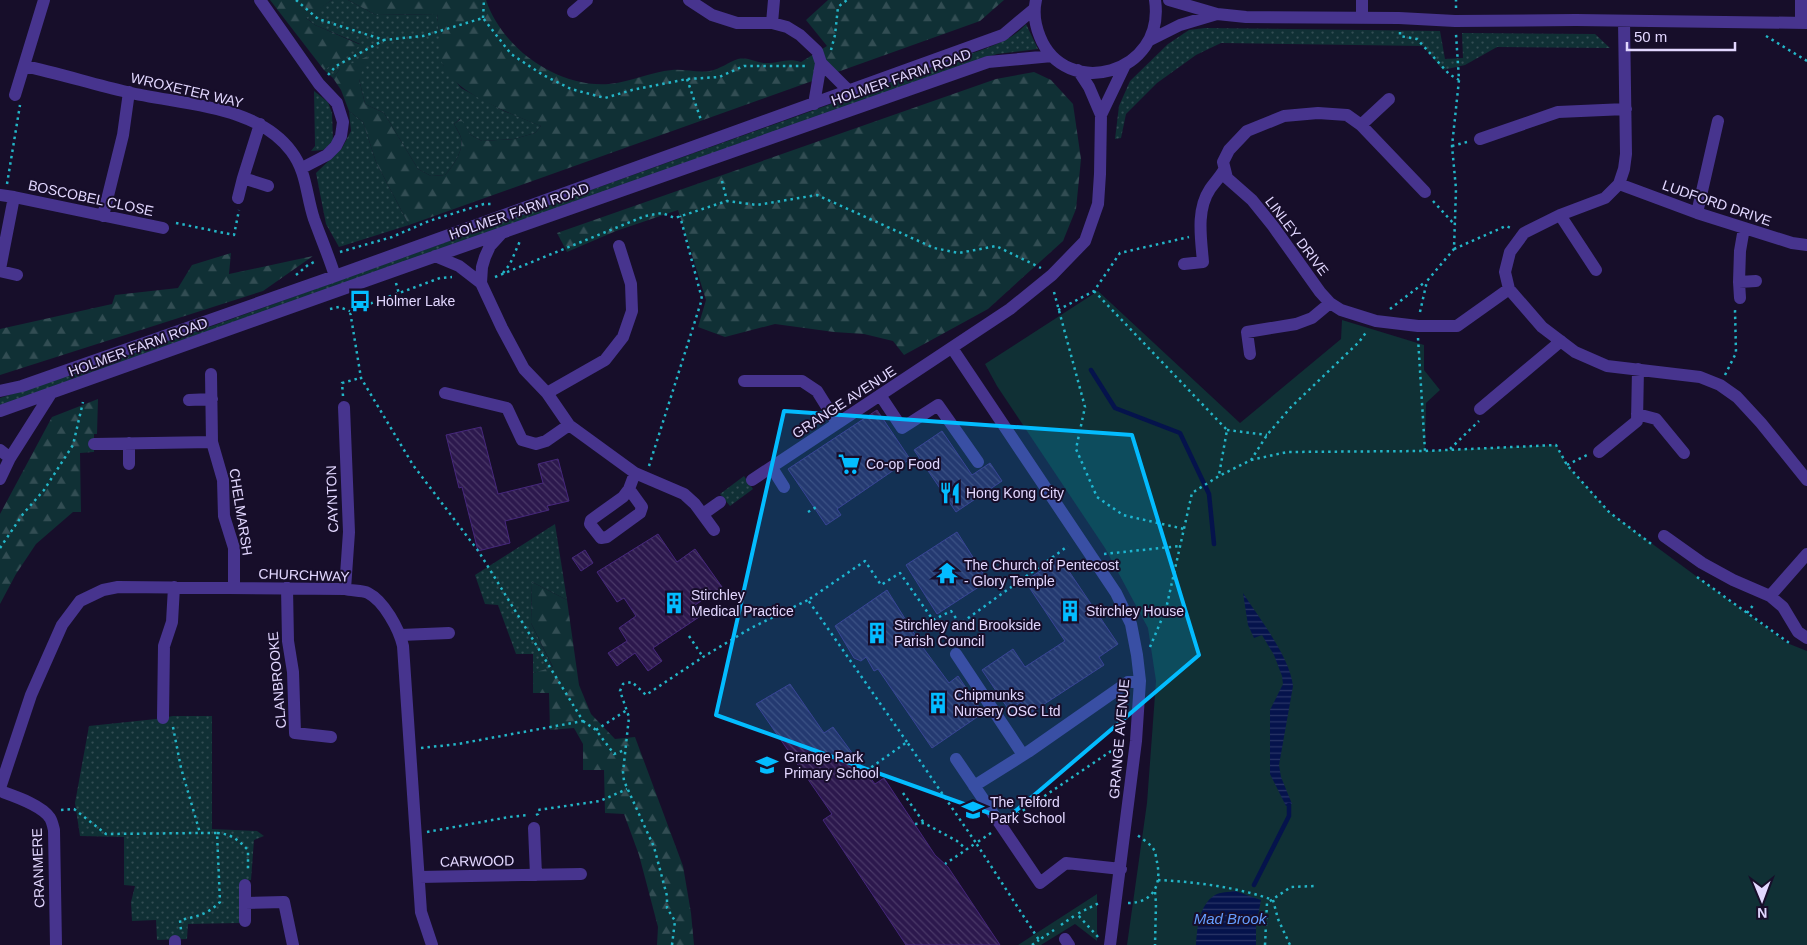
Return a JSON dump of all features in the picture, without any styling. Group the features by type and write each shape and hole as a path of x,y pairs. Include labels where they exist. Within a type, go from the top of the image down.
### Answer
{"street":[{"path":"18,98 24,66 44,0"},
{"path":"260,0 319,84 338,103 343,122 341,136 336,146 327,155 302,168"},
{"path":"573,12 586,0"},
{"path":"689,0 712,14 737,23 772,23 787,27 800,35 817,51 814,104"},
{"path":"772,23 774,0"},
{"path":"1035,5 1035,26 1042,42 1052,56 1064,65 1094,73 1110,71 1125,65 1136,57 1150,40 1155,22 1155,0"},
{"path":"1169,0 1217,14 1246,17 1362,17 1456,21 1576,20 1804,23 1801,0"},
{"path":"1362,0 1362,17"},
{"name":"HOLMER FARM ROAD","path":"0,391 22,386 335,276 1003,35 1035,5"},
{"path":"1150,40 1180,25 1217,14"},
{"path":"1624,21 1626,154 1619,184 1605,198 1560,215 1524,233 1510,252 1505,272 1509,289 1542,327 1575,352 1607,366 1700,377 1720,385 1737,397 1755,416 1807,480"},
{"name":"HOLMER FARM ROAD","path":"0,412 435,256 988,62 1052,56"},
{"path":"816,64 849,91"},
{"name":"GRANGE AVENUE","path":"1101,115 1125,65"},
{"name":"WROXETER WAY","path":"24,66 129,92 225,111 260,124 277,135 302,168 313,218 335,276"},
{"name":"GRANGE AVENUE","path":"752,480 1052,281 1085,241 1098,204 1101,115 1089,87 1078,70"},
{"path":"103,216 123,135 129,92"},
{"path":"1361,125 1389,99"},
{"path":"1480,139 1558,112 1626,109"},
{"path":"1184,264 1203,262 1200,235 1202,208 1209,190 1224,170 1223,162 1228,150 1247,131 1284,116 1318,112 1347,115 1361,125 1425,192"},
{"path":"1697,213 1718,121"},
{"path":"239,201 243,178 260,124"},
{"name":"LINLEY DRIVE","path":"1224,170 1227,178 1252,200 1273,226 1330,303 1341,310 1376,321 1418,326 1457,326 1509,289"},
{"path":"243,178 268,186"},
{"name":"LUDFORD DRIVE","path":"1619,184 1697,213 1792,243 1807,245"},
{"name":"BOSCOBEL CLOSE","path":"17,275 0,270 7,193 103,216 167,225"},
{"path":"1560,215 1596,270"},
{"path":"1740,298 1740,251 1744,228"},
{"path":"503,232 490,246 482,267 502,328 524,368 547,393 569,425 635,473 684,494 695,504 714,530"},
{"path":"547,393 604,360 623,337 632,311 631,284 619,246"},
{"path":"435,256 487,280"},
{"path":"1740,282 1756,281"},
{"path":"1250,354 1247,332 1296,324 1312,318 1330,303"},
{"path":"1480,409 1561,341"},
{"name":"GRANGE AVENUE","path":"952,348 1116,593 1131,624 1140,681 1136,742 1121,868 1106,942"},
{"path":"1599,452 1637,421 1638,370"},
{"name":"CHELMARSH","path":"211,374 212,442 223,480 224,516 234,548 234,588"},
{"path":"744,381 802,381 817,391 838,424"},
{"path":"446,393 507,408 522,440 536,444 546,440 569,425"},
{"path":"0,479 5,454 50,394"},
{"path":"880,395 902,428 938,405 978,462"},
{"path":"189,400 212,399"},
{"name":"CAYNTON","path":"344,407 349,532 345,589"},
{"path":"1637,414 1656,418 1684,453"},
{"path":"94,444 212,442"},
{"path":"128,443 130,464"},
{"path":"772,468 784,488"},
{"path":"629,489 635,473"},
{"path":"703,514 720,502"},
{"path":"1664,536 1702,563 1733,580 1770,596 1783,607 1798,632 1807,638"},
{"path":"1770,596 1807,554"},
{"name":"CHURCHWAY","path":"0,789 38,679 62,625 80,601 103,590 118,587 345,589 369,594 388,611 401,635 403,646 421,912 432,945"},
{"path":"163,718 164,646 172,622 174,587"},
{"name":"CLANBROOKE","path":"287,588 288,641 293,672 295,733 331,737"},
{"path":"401,635 449,633"},
{"path":"956,654 972,669 1023,755"},
{"path":"974,786 1023,755 1128,682 1140,681"},
{"path":"956,759 1040,883 1066,863 1121,868"},
{"name":"CRANMERE","path":"0,789 30,803 51,818 54,830 56,945"},
{"path":"534,828 536,875"},
{"name":"CARWOOD","path":"419,877 581,874"},
{"path":"244,885 245,922"},
{"path":"245,904 284,902 293,945"}],"path":[{"path":"296,0 318,19 384,40"},
{"path":"484,0 483,18 511,54 543,75 571,89 605,98 632,90 687,79 719,77 744,66 816,64"},
{"path":"830,52 835,35 838,7 847,0"},
{"path":"1456,0 1456,10"},
{"path":"319,84 336,66 384,40 424,36 483,18"},
{"path":"1400,29 1400,36 1417,39 1449,74 1459,80"},
{"path":"1454,249 1456,188 1452,146 1459,80 1456,30"},
{"path":"1762,34 1807,61"},
{"path":"687,79 701,120"},
{"path":"7,193 18,98"},
{"path":"722,181 727,201"},
{"path":"1425,192 1455,224"},
{"path":"487,280 645,216 662,213 675,218 727,201 756,205 816,195 934,248 959,253 996,246 1052,281 1058,310 1085,407 1076,449 1097,497 1123,515 1184,529"},
{"path":"167,225 234,235 239,201"},
{"path":"336,254 392,237 430,221 484,204"},
{"path":"648,468 702,299 680,216"},
{"path":"1383,314 1427,281 1454,249 1506,226 1524,233"},
{"path":"1058,310 1094,291 1120,253 1200,235"},
{"path":"503,273 523,236"},
{"path":"322,311 339,307 350,311 440,278 452,277 458,280"},
{"path":"394,278 398,294"},
{"path":"1425,451 1418,326 1427,281"},
{"path":"1094,291 1227,430 1267,435"},
{"path":"1720,385 1736,353 1734,311 1740,298"},
{"path":"350,311 361,378 414,465 479,552 582,721 596,730 614,754 625,750"},
{"path":"1251,460 1267,435 1291,407 1358,342 1371,326"},
{"path":"344,407 342,383 361,378"},
{"path":"0,548 44,490 73,445 83,402"},
{"path":"1449,450 1481,419 1480,409"},
{"path":"1219,476 1227,430"},
{"path":"1147,653 1166,609 1192,493 1219,476 1251,460 1287,452 1425,451 1556,445 1566,465 1609,512 1655,546"},
{"path":"1566,465 1583,456 1599,452"},
{"path":"808,512 818,506"},
{"path":"672,945 675,921 667,908 667,896 654,847 624,781 623,772 629,717 620,692 623,684 632,682 646,695 682,670 751,628 808,600 865,561 881,585 900,573 933,620 951,611 960,624 1068,546"},
{"path":"1104,554 1180,546"},
{"path":"1693,574 1793,646"},
{"path":"808,600 976,843 1040,940"},
{"path":"688,636 703,657"},
{"path":"596,730 627,710"},
{"path":"163,718 172,724 181,768 200,833"},
{"path":"410,749 458,744 582,721"},
{"path":"945,864 1126,740"},
{"path":"866,771 907,742"},
{"path":"416,834 509,817 538,814 538,810 600,801 627,789"},
{"path":"903,794 924,823 957,841 966,849"},
{"path":"51,818 58,811 74,809 106,834 229,834 237,838 248,850 249,883 244,885"},
{"path":"915,824 924,823"},
{"path":"1126,903 1136,903 1145,900 1154,890 1160,874 1155,850 1136,833"},
{"path":"175,943 175,936 181,936 180,920 201,916 212,910 220,902 217,834"},
{"path":"1158,880 1251,892 1273,900"},
{"path":"1265,945 1267,903 1291,887 1316,886"},
{"path":"1154,890 1156,903 1156,945"},
{"path":"1273,900 1278,919 1290,945"},
{"path":"1032,945 1077,914 1101,902"},
{"path":"1077,914 1106,942"}],"highlighted area":[{"path":"784,411 1132,435 1199,655 1006,819 716,715"}],"green space":[{"path":"270,0 332,0 306,18 315,25 361,45 324,70"},
{"path":"332,0 348,0 376,15 437,14 443,65 461,88 504,111 541,126 535,133 514,139 482,141 471,135 460,119 454,124 461,138 461,148 457,158 445,175 431,176 418,169 384,113 365,104 359,79 340,69 333,78 324,70 360,44 315,25 305,17"},
{"path":"348,0 486,0 494,18 505,34 518,49 534,61 551,72 570,79 589,84 609,84 672,70 710,71 738,59 748,59 764,63 787,60 801,62 827,46 806,20 828,0 1004,0 980,21 409,225 376,162 363,122 349,111 341,90 333,78 340,69 368,56 359,79 365,104 384,113 418,169 431,176 445,175 457,158 462,143 460,134 454,124 461,119 471,135 482,141 514,139 535,133 541,126 486,102 459,85 449,75 442,60 437,14 376,15"},
{"path":"1026,24 1038,49 997,54 183,340 0,407 0,398 215,325 987,48 1013,35"},
{"path":"1205,28 1440,31 1445,59 1463,58 1462,33 1595,34 1610,48 1497,47 1465,65 1443,70 1423,46 1221,43 1196,55 1157,83 1126,114 1121,138 1115,139 1119,106 1130,81 1168,44 1189,30"},
{"path":"1034,72 1051,80 1073,104 1081,159 1076,209 1063,241 988,309 904,355 893,341 864,334 775,324 725,337 698,327 706,300 678,210 616,231 567,252 557,233 996,79"},
{"path":"314,91 328,102 332,113 333,142 323,150 311,151 315,146"},
{"path":"349,111 363,122 376,162 409,225 339,247 326,224 316,173 342,148 351,131"},
{"path":"231,253 229,274 313,256 263,291 0,375 0,329 112,304 115,295 178,288 192,265"},
{"path":"1098,291 1240,423 1341,339 1342,320 1424,345 1424,370 1440,390 1426,403 1425,451 1556,445 1567,465 1609,512 1787,643 1807,651 1807,945 1127,945 1147,803 1156,681 1148,628 1105,548 997,386 985,364"},
{"path":"98,399 97,434 94,434 94,452 80,453 81,512 73,512 36,544 16,574 0,604 0,514 52,417"},
{"path":"744,476 753,489 730,506 720,494"},
{"path":"555,524 567,600 532,582 531,623 553,668 533,673 533,654 516,654 498,605 485,604 475,575"},
{"path":"532,582 567,600 579,685 591,714 615,739 635,737 683,866 694,945 657,945 658,927 639,855 624,814 605,813 604,770 583,770 583,744 574,728 550,730 549,693 533,693 533,673 553,667 531,623"},
{"path":"173,716 212,716 212,829 257,831 264,836 254,840 251,880 242,881 241,923 188,924 187,939 157,940 156,920 132,921 131,902 135,886 124,885 124,837 80,836 75,803 89,726"},
{"path":"1097,894 1097,941 1075,924 1041,945 1018,945"}],"water":[{"path":"1243,593 1280,650 1291,675 1293,686 1279,765 1281,777 1292,804 1286,806 1270,774 1270,710 1283,684 1282,676 1274,655 1262,635 1254,638 1248,625"},
{"name":"Mad Brook","path":"1235,891 1261,900 1256,926 1256,945 1196,945 1198,924 1205,905 1217,894"}],"building":[{"name":"Co-op Food","path":"877,410 910,459 837,509 841,515 826,525 788,469"},
{"path":"481,427 498,494 543,483 538,464 558,459 569,501 547,506 549,510 505,521 510,543 478,551 462,487 459,488 446,435"},
{"path":"942,431 972,475 990,463 1002,481 956,512 914,450"},
{"name":"The Church of Pentecost - Glory Temple","path":"957,532 988,581 937,614 906,565"},
{"name":"Stirchley Medical Practice","path":"658,534 677,562 695,549 722,587 695,605 702,615 653,648 662,661 648,671 635,653 617,666 608,653 627,641 619,628 636,616 624,598 617,602 597,572"},
{"path":"585,550 593,563 581,571 572,558"},
{"name":"Stirchley House","path":"1060,558 1118,644 1099,657 1104,665 1029,714 1021,702 1009,710 982,670 1013,649 1025,667 1065,641 1025,581"},
{"path":"887,590 924,649 949,683 958,676 983,713 932,748 878,669 874,671 866,657 861,661 854,658 835,626"},
{"path":"790,684 824,733 833,727 875,784 884,778 935,855 948,867 1000,945 906,945 823,820 832,814 756,704"}],"waterway":[{"path":"1091,370 1115,408 1180,433 1209,494 1214,544"},
{"path":"1254,885 1289,816 1289,805"}],"place":[{"name":"Holmer Lake","path":"360,301"},
{"name":"Co-op Food","path":"849,464"},
{"name":"Hong Kong City","path":"950,493"},
{"name":"The Church of Pentecost - Glory Temple","path":"947,573"},
{"name":"Stirchley Medical Practice","path":"674,603"},
{"name":"Stirchley House","path":"1070,611"},
{"name":"Stirchley and Brookside Parish Council","path":"877,633"},
{"name":"Chipmunks Nursery OSC Ltd","path":"938,703"},
{"name":"Grange Park Primary School","path":"767,765"},
{"name":"The Telford Park School","path":"973,810"}]}
